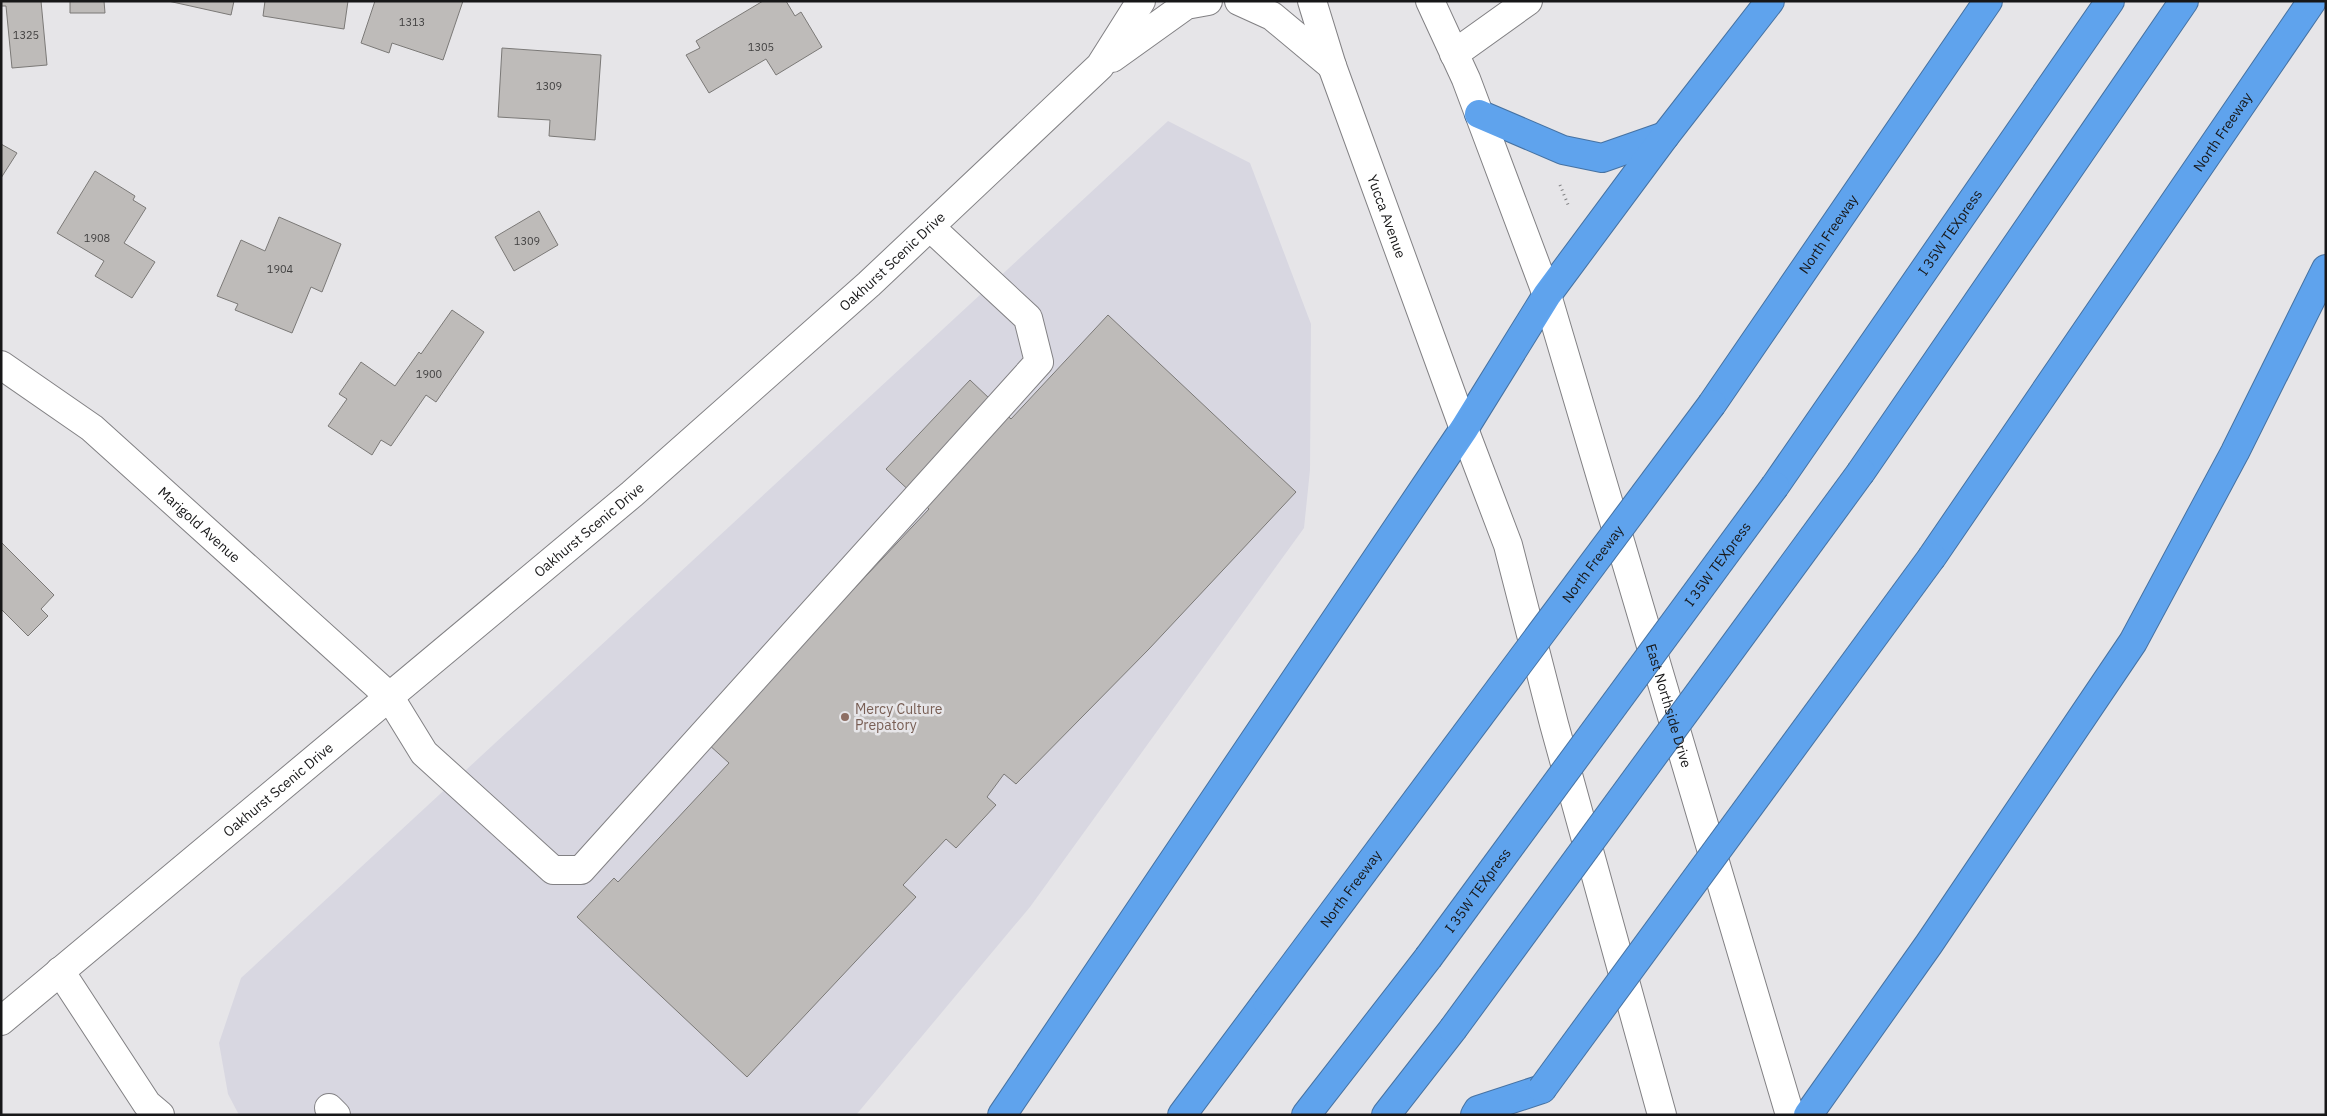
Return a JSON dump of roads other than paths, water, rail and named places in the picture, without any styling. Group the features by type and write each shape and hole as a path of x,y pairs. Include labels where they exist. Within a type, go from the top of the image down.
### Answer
{"highway":[{"path":"1002,1115 1464,429 1547,296 1665,136 1770,1"},
{"name":"North Freeway","path":"1182,1115 1712,404 1988,1"},
{"name":"I 35W TEXpress","path":"1306,1115 1428,958 1776,486 2110,1"},
{"path":"1386,1115 1454,1029 1861,472 2184,1"},
{"name":"North Freeway","path":"1522,1115 1932,557 2312,1"},
{"path":"1479,114 1563,150 1602,158 1665,136"},
{"path":"1808,1115 1929,944 2132,642 2235,452 2326,269"},
{"path":"1477,1112 1542,1089"}],"street":[{"name":"Oakhurst Scenic Drive","path":"1,1021 639,487 869,284 1100,66 1141,1"},
{"path":"1100,66 1186,6 1208,1"},
{"path":"1238,1 1272,16 1332,66"},
{"name":"Yucca Avenue","path":"1312,1 1332,66 1464,429"},
{"path":"1430,1 1479,114 1547,296"},
{"path":"1454,54 1528,1"},
{"name":"Marigold Avenue","path":"1,365 92,428 388,696 424,753 553,870 581,870 1039,362 1028,318 930,227"},
{"name":"East Northside Drive","path":"1547,296 1790,1115"},
{"path":"1464,429 1508,545 1554,724 1662,1115"},
{"path":"60,971 147,1104 160,1115"}],"place":[{"name":"Mercy Culture Prepatory","path":"845,717"}]}
